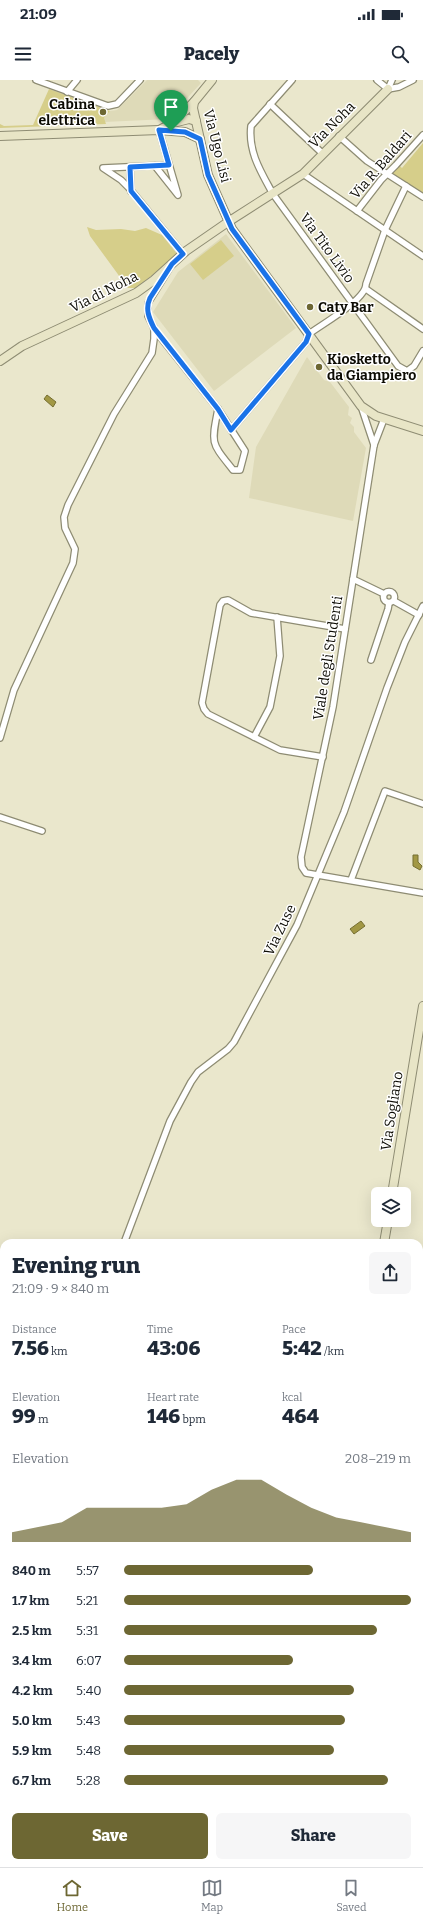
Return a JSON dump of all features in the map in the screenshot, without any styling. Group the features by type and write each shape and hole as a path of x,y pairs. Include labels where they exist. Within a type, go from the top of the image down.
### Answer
{"main road":[{"name":"Via Ugo Lisi","path":"212,80 194,102 193,108 208,175 228,222 360,406"},
{"name":"Via Noha","path":"273,194 303,174 339,136 388,89"},
{"path":"172,127 194,102"},
{"path":"0,136 159,130 192,125 196,121"},
{"path":"172,127 190,133 200,139"},
{"name":"Via di Noha","path":"0,361 22,346 136,293 183,254 228,222 273,194"},
{"path":"360,406 376,416 423,431"},
{"name":"Via Sogliano","path":"393,1187 423,1006"},
{"path":"385,1239 387,1227"}],"street":[{"path":"36,80 108,106 117,104 140,80"},
{"path":"67,92 77,80"},
{"name":"Via Tito Livio","path":"292,80 251,126 251,148 273,194 351,304 398,366 407,370 414,366 423,351"},
{"path":"377,80 388,89 392,80"},
{"name":"Via Noha","path":"388,89 399,87 413,80"},
{"path":"270,104 322,153"},
{"path":"155,166 178,196 159,130"},
{"name":"Via R. Baldari","path":"358,211 386,173 396,165 423,135"},
{"path":"339,136 367,161 423,197"},
{"path":"169,165 104,168 121,180 183,254"},
{"path":"130,167 131,191"},
{"path":"303,174 423,256"},
{"path":"231,430 306,342 309,334 351,304 366,289 366,284 385,230 406,186"},
{"path":"172,264 148,303 148,316 154,328 218,409 245,451 240,470 233,470 214,446 213,434 218,409"},
{"path":"366,289 423,329"},
{"path":"0,738 14,690 73,562 75,549 64,524 68,505 114,414 148,360 154,339 154,328"},
{"path":"360,406 374,445"},
{"name":"Viale degli Studenti","path":"318,875 306,873 302,867 301,857 333,707 374,445 384,419"},
{"path":"353,579 384,594 391,591 394,593 371,660"},
{"path":"384,594 385,601 391,602 418,615"},
{"path":"323,757 280,750 208,714 202,703 220,605 223,601 228,600 251,613 345,629"},
{"name":"Via Zuse","path":"126,1239 170,1121 198,1072 228,1049 234,1042 297,925 344,812 387,688 423,606"},
{"path":"254,737 270,707 280,656 277,617"},
{"path":"351,880 385,791 423,804"},
{"path":"0,817 42,831"},
{"path":"318,875 423,893"}],"shaded area":[{"path":"147,80 198,80 201,83 168,119 104,122 104,118 110,111 117,110"},
{"path":"49,89 110,111 104,118 106,124 0,128 0,124 4,126 33,125"},
{"path":"423,143 423,194 392,173 399,165 402,168"},
{"path":"87,227 96,230 121,229 135,231 146,228 162,235 178,255 136,288 128,288 90,236"},
{"path":"226,234 296,328 214,391 153,312 178,272"},
{"path":"221,240 234,256 203,280 190,264"},
{"path":"307,357 324,380 330,382 349,407 348,415 352,418 350,423 354,427 354,432 366,448 353,521 249,498 256,447"},
{"path":"47,395 56,402 53,407 44,399"},
{"path":"413,855 418,855 418,862 422,866 420,870 413,866"},
{"path":"361,921 365,926 354,934 350,929"}],"place":[{"name":"Cabina elettrica","path":"103,112"},
{"name":"Caty Bar","path":"310,307"},
{"name":"Kiosketto da Giampiero","path":"319,367"}],"route":[{"path":"159,130 171,131 190,133 200,139 208,175 232,229 309,334 306,342 231,430 218,409 154,328 148,316 148,303 150,298 172,264 183,254 131,191 130,167 169,165 159,130"}]}
